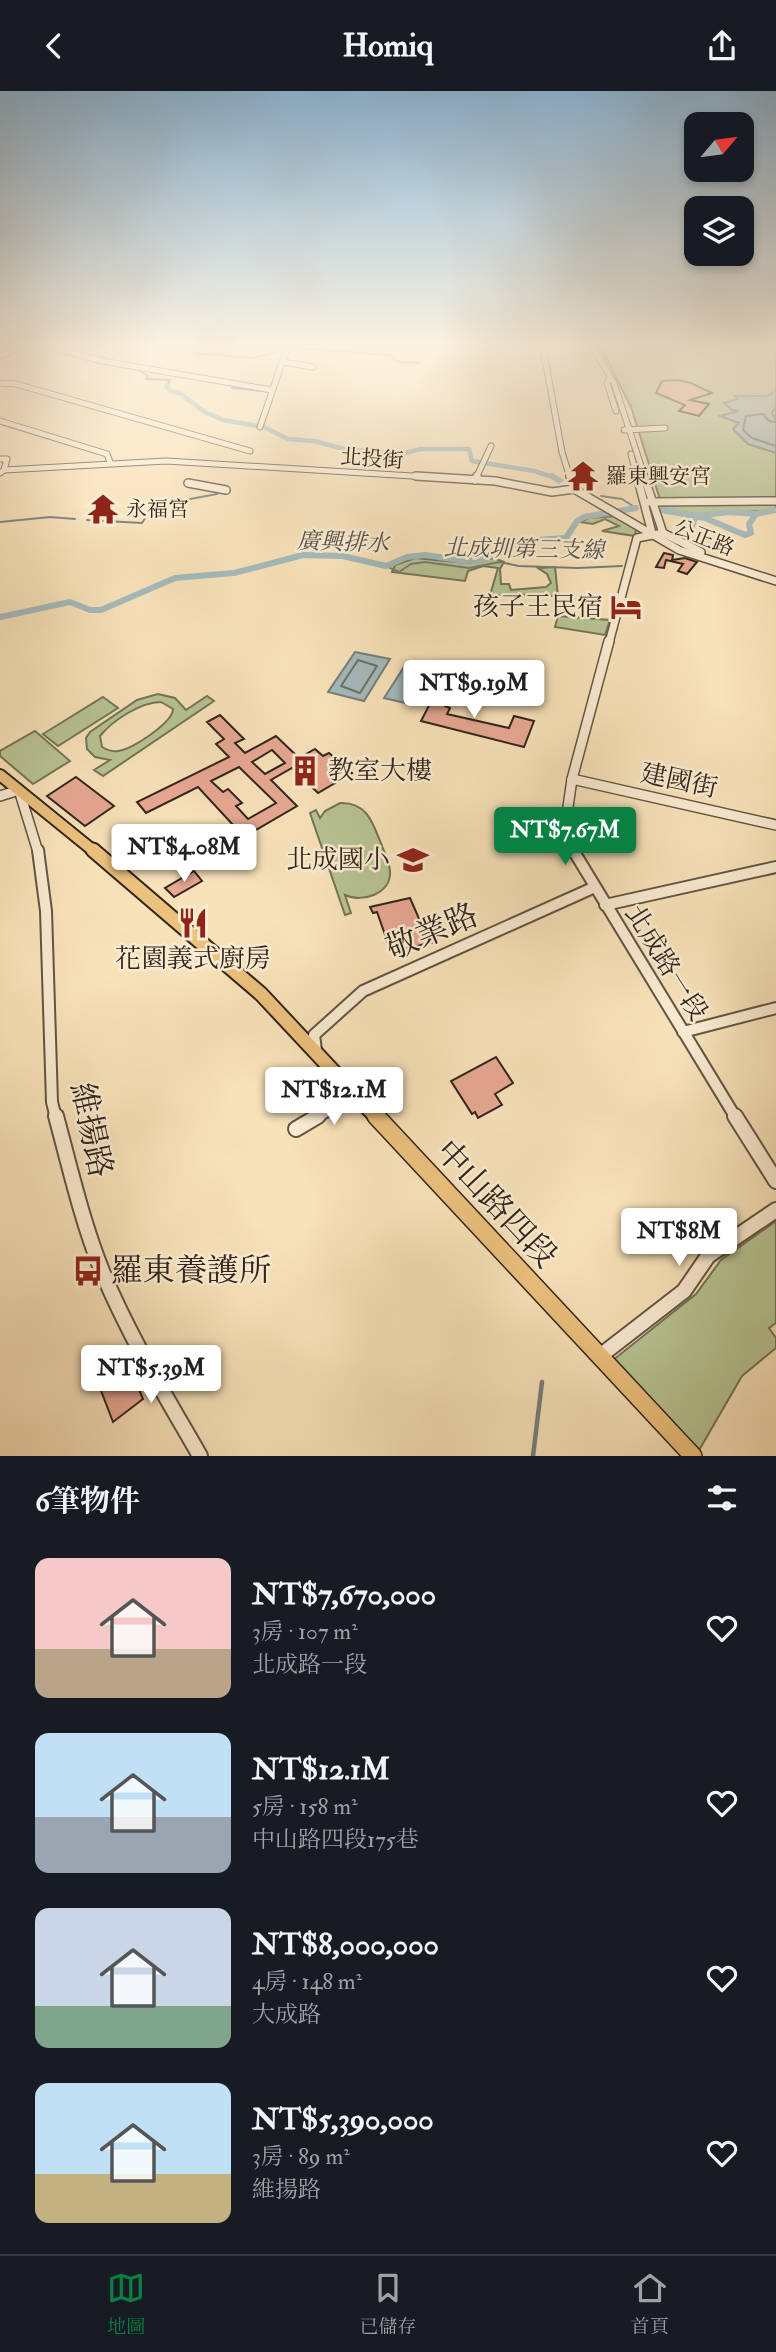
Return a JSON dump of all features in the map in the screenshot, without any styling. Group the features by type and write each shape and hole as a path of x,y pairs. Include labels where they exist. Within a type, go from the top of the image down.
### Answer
{"main road":[{"name":"中山路四段","path":"0,775 233,968 316,1050 693,1456"}],"street":[{"path":"113,412 250,451"},
{"path":"260,426 265,412"},
{"path":"555,412 562,450 574,489 658,533"},
{"name":"公正路","path":"619,412 658,533 679,550 776,578"},
{"path":"0,421 107,454 110,462"},
{"path":"626,430 665,428"},
{"path":"475,480 491,446"},
{"path":"0,459 7,459 2,472"},
{"name":"北投街","path":"2,472 110,462 166,461 475,480 552,492 574,489"},
{"path":"188,483 226,490"},
{"path":"648,502 776,501"},
{"name":"公正路","path":"648,502 658,533"},
{"name":"北成路一段","path":"658,533 637,538 572,779 564,835 776,1181"},
{"name":"建國街","path":"572,779 776,825"},
{"path":"0,796 19,790"},
{"name":"維揚路","path":"19,790 40,856 46,911 52,1102 81,1210 102,1270 132,1337 200,1456"},
{"path":"605,905 776,867"},
{"name":"敬業路","path":"316,1050 314,1035 363,991 595,887"},
{"path":"683,1032 776,1008"},
{"path":"296,1129 356,1095"},
{"path":"600,1356 684,1291 708,1257 776,1210"}],"green space":[{"path":"632,412 776,412 776,510 701,515 663,509"},
{"path":"617,516 636,529 635,536 602,531 619,526 605,519 593,524 580,522 589,518"},
{"path":"415,558 467,563 494,558 504,562 500,569 501,584 509,584 511,590 546,587 551,583 547,574 538,568 555,567 558,596 502,594 488,602 498,568 483,566 468,571 465,581 392,572 395,565"},
{"path":"558,616 610,620 605,635 555,627"},
{"path":"158,694 175,698 186,710 207,696 214,701 103,776 94,770 110,760 95,757 87,749 86,738 90,732 137,700","holes":["161,702 173,709 159,728 132,746 116,751 102,747 100,736 128,713 145,705"]},
{"path":"103,697 118,708 58,746 43,734"},
{"path":"35,731 70,761 33,784 0,756 0,751"},
{"path":"340,803 357,806 368,816 376,830 390,872 386,886 374,895 359,898 345,895 351,913 345,915 310,813 316,810 320,818 325,811"},
{"path":"776,1221 776,1323 769,1328 776,1338 776,1348 742,1376 698,1452 613,1360 696,1294 721,1260"}],"water":[{"path":"736,412 773,412 776,420 776,453 748,444 733,429 739,423 720,416"},
{"path":"355,652 390,659 364,701 328,692"},
{"path":"404,667 427,673 410,704 384,698"}],"building":[{"path":"682,412 703,412 699,416"},
{"path":"664,553 673,555 672,560 685,558 697,562 687,574 678,571 683,564 666,560 664,568 656,567"},
{"path":"442,680 457,684 445,706 450,708 447,714 509,728 514,716 534,721 524,747 421,721"},
{"path":"220,715 244,739 235,743 245,753 276,736 299,758 315,749 323,756 329,753 352,773 318,793 292,768 271,780 297,806 191,868 182,858 235,827 198,787 146,813 137,802 229,757 216,744 224,739 207,722","holes":["272,750 285,763 265,774 252,762","239,767 276,803 248,819 236,806 242,803 228,789 223,792 211,781"]},
{"path":"76,777 114,806 85,826 47,796"},
{"path":"194,871 202,881 174,897 165,888"},
{"path":"410,898 427,937 432,936 434,942 397,951 394,944 389,946 377,912 373,913 370,907"},
{"path":"496,1057 513,1083 495,1094 502,1105 478,1118 475,1112 472,1114 451,1081"},
{"path":"126,1359 143,1399 113,1422 97,1380"}],"waterway":[{"path":"205,412 223,420 264,427 288,439 314,441 344,449 401,454 421,449 469,449 472,461 534,471 554,477"},
{"path":"554,477 568,486"},
{"path":"87,520 142,523 153,506 217,494"},
{"path":"601,496 622,499 636,508"},
{"name":"廣興排水","path":"0,617 70,602 90,610 101,610 175,578 234,573 303,555 343,556 386,566 407,557 425,555 465,561 482,560 522,541 566,538 577,521 584,517 636,508"},
{"path":"662,510 696,516"},
{"path":"756,514 776,510"},
{"path":"696,516 729,512 756,514"},
{"path":"696,516 745,535 751,533 749,524 756,514"},
{"path":"686,541 696,516"},
{"path":"0,522 50,517 75,519"},
{"name":"北成圳第三支線","path":"386,566 399,572 411,564 425,562 469,568 500,562 519,566 578,568 622,566"},
{"path":"533,1456 542,1382"}],"place":[{"name":"羅東興安宮","path":"583,476"},
{"name":"永福宮","path":"103,509"},
{"name":"孩子王民宿","path":"626,607"},
{"name":"教室大樓","path":"305,771"},
{"name":"北成國小","path":"413,860"},
{"name":"花園義式廚房","path":"193,923"},
{"name":"羅東養護所","path":"88,1271"}]}
